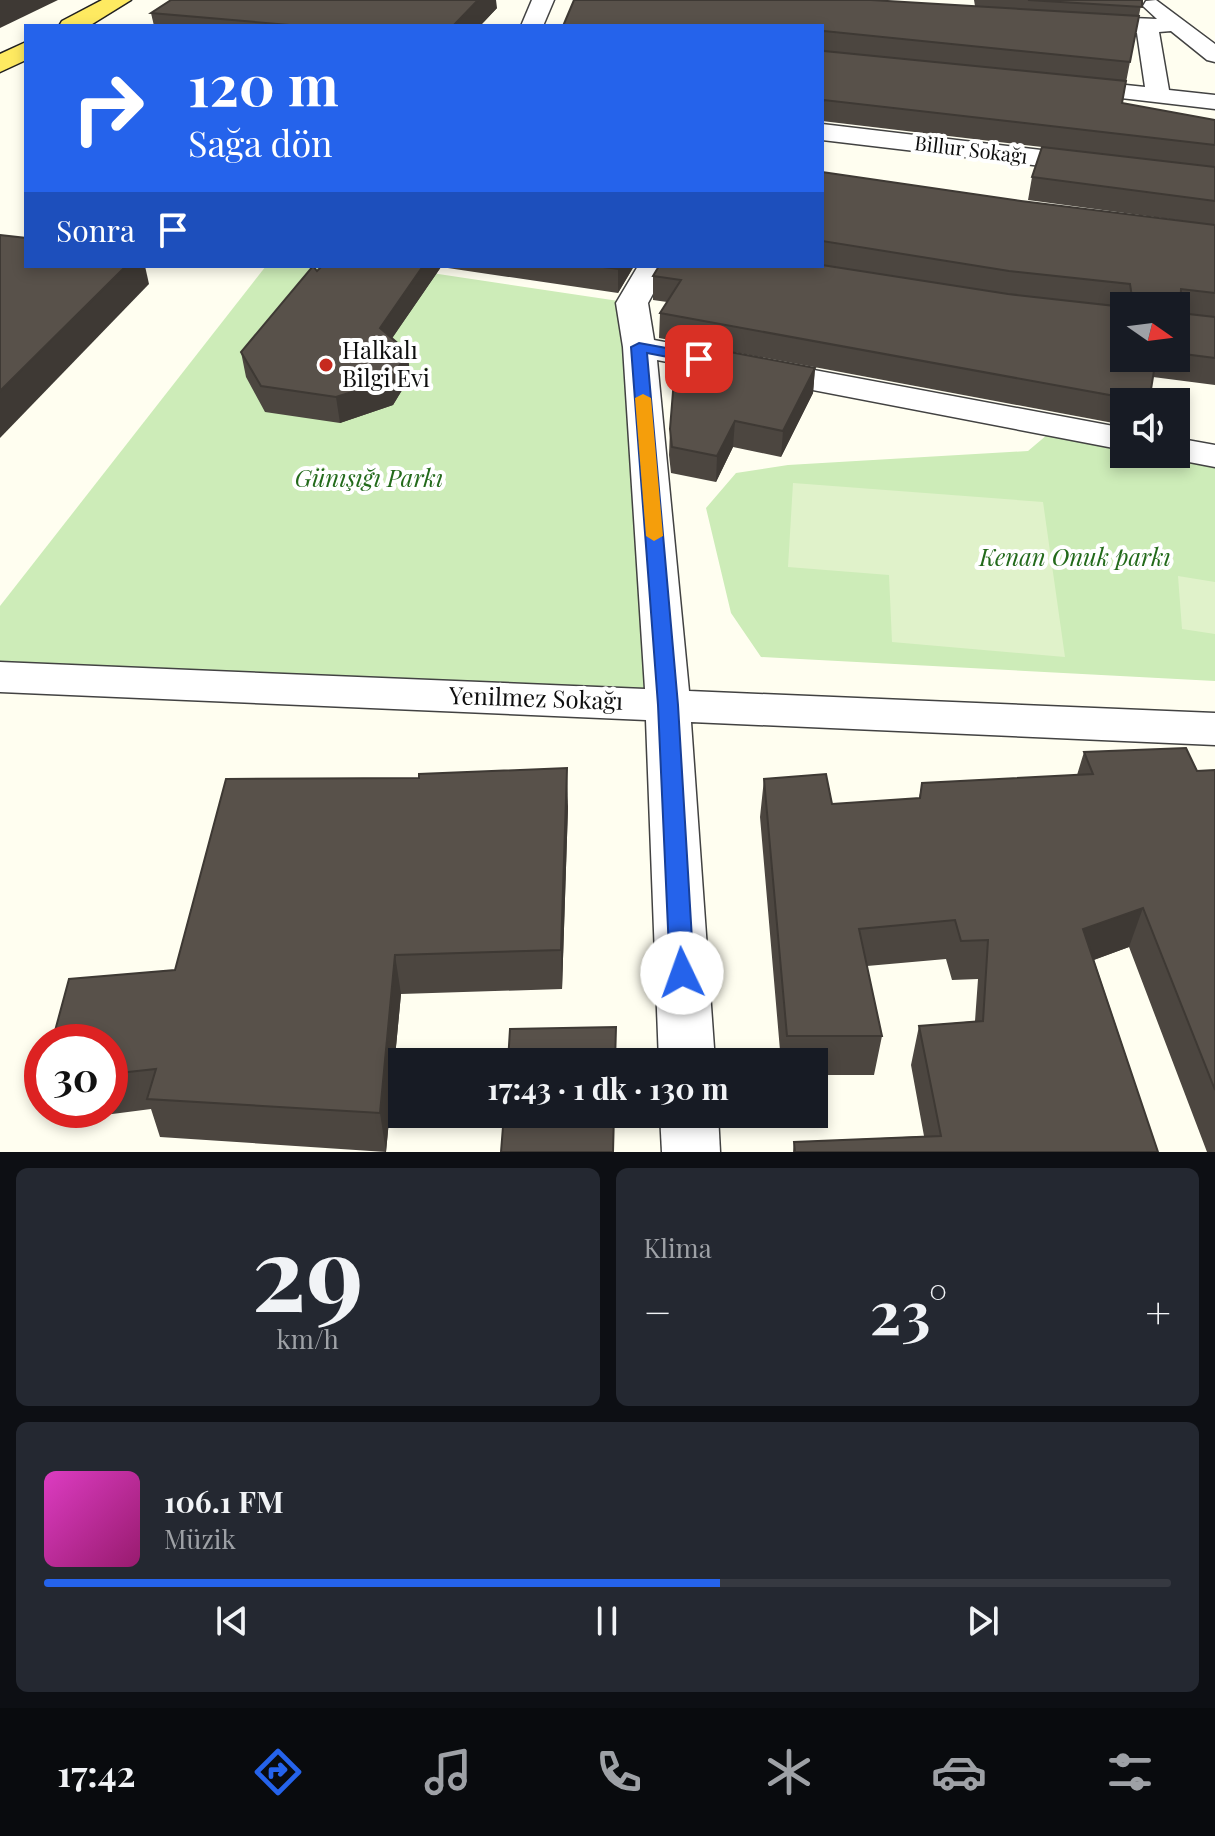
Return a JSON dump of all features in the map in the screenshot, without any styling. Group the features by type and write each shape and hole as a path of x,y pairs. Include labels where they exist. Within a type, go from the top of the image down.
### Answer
{"main road":[{"path":"62,23 88,0"},
{"path":"62,23 119,0"},
{"path":"0,47 24,35"},
{"path":"0,64 24,51"}],"street":[{"path":"533,24 543,0"},
{"path":"1149,0 1173,24 1215,55"},
{"path":"1059,22 1147,27 1173,24"},
{"path":"1147,27 1158,95"},
{"path":"1050,84 1215,102"},
{"name":"Billur Sokağı","path":"824,132 1121,168"},
{"path":"652,268 632,303 639,347 668,705 686,1048"},
{"path":"639,347 1110,436"},
{"path":"1190,452 1215,456"},
{"name":"Yenilmez Sokağı","path":"0,677 1215,729"},
{"path":"690,1128 691,1152"}],"green space":[{"name":"Günışığı Parkı","path":"264,268 398,268 632,303 668,705 0,677 0,606"},
{"name":"Kenan Onuk parkı","path":"1054,429 1110,437 1110,468 1190,468 1190,453 1215,452 1215,681 761,657 731,613 706,508 736,473 788,465 1028,451"},
{"path":"793,483 1043,502 1065,657 892,642 889,575 788,567"},
{"path":"1178,576 1215,582 1215,634 1182,629"}],"building":[{"path":"171,0 478,0 455,24 278,24 151,13"},
{"path":"574,0 871,0 1139,16 1130,62 824,31 824,24 564,24"},
{"path":"1028,0 1142,0 1142,7"},
{"path":"824,51 1126,81 1122,103 1215,120 1215,145 824,100"},
{"path":"1042,147 1215,167 1215,201 1032,177"},
{"path":"824,172 1215,225 1215,293 1181,289 1181,292 1131,292 1130,284 1009,271 824,241"},
{"path":"0,235 24,238 24,268 124,268 0,391"},
{"path":"824,265 1008,294 1110,305 1110,372 1154,372 1151,388 1110,388 1110,395 660,313 681,280 653,276 658,268 824,268"},
{"name":"Halkalı Bilgi Evi","path":"311,268 317,271 320,268 422,268 380,328 408,352 390,380 336,397 261,386 241,352"},
{"path":"1190,314 1215,317 1215,358 1190,355"},
{"path":"677,342 815,368 783,431 735,421 717,456 672,447 670,429"},
{"path":"1186,748 1197,771 1215,770 1215,1090 1143,908 1083,929 1158,1152 795,1152 794,1142 941,1136 919,1026 983,1021 988,940 961,941 955,920 859,929 882,1036 787,1036 764,779 826,774 832,804 920,798 922,783 1093,774 1084,752"},
{"path":"567,768 561,950 395,955 380,1113 147,1099 156,1069 128,1072 128,1024 57,1024 69,979 175,970 226,779 419,778 419,774"},
{"path":"616,1027 615,1048 509,1048 510,1029"},
{"path":"503,1128 614,1128 613,1152 501,1152"}],"slow traffic":[{"path":"643,398 654,536"}],"place":[{"name":"Halkalı Bilgi Evi","path":"326,365"}],"route":[{"path":"682,973 668,705 639,347 699,359"}]}
